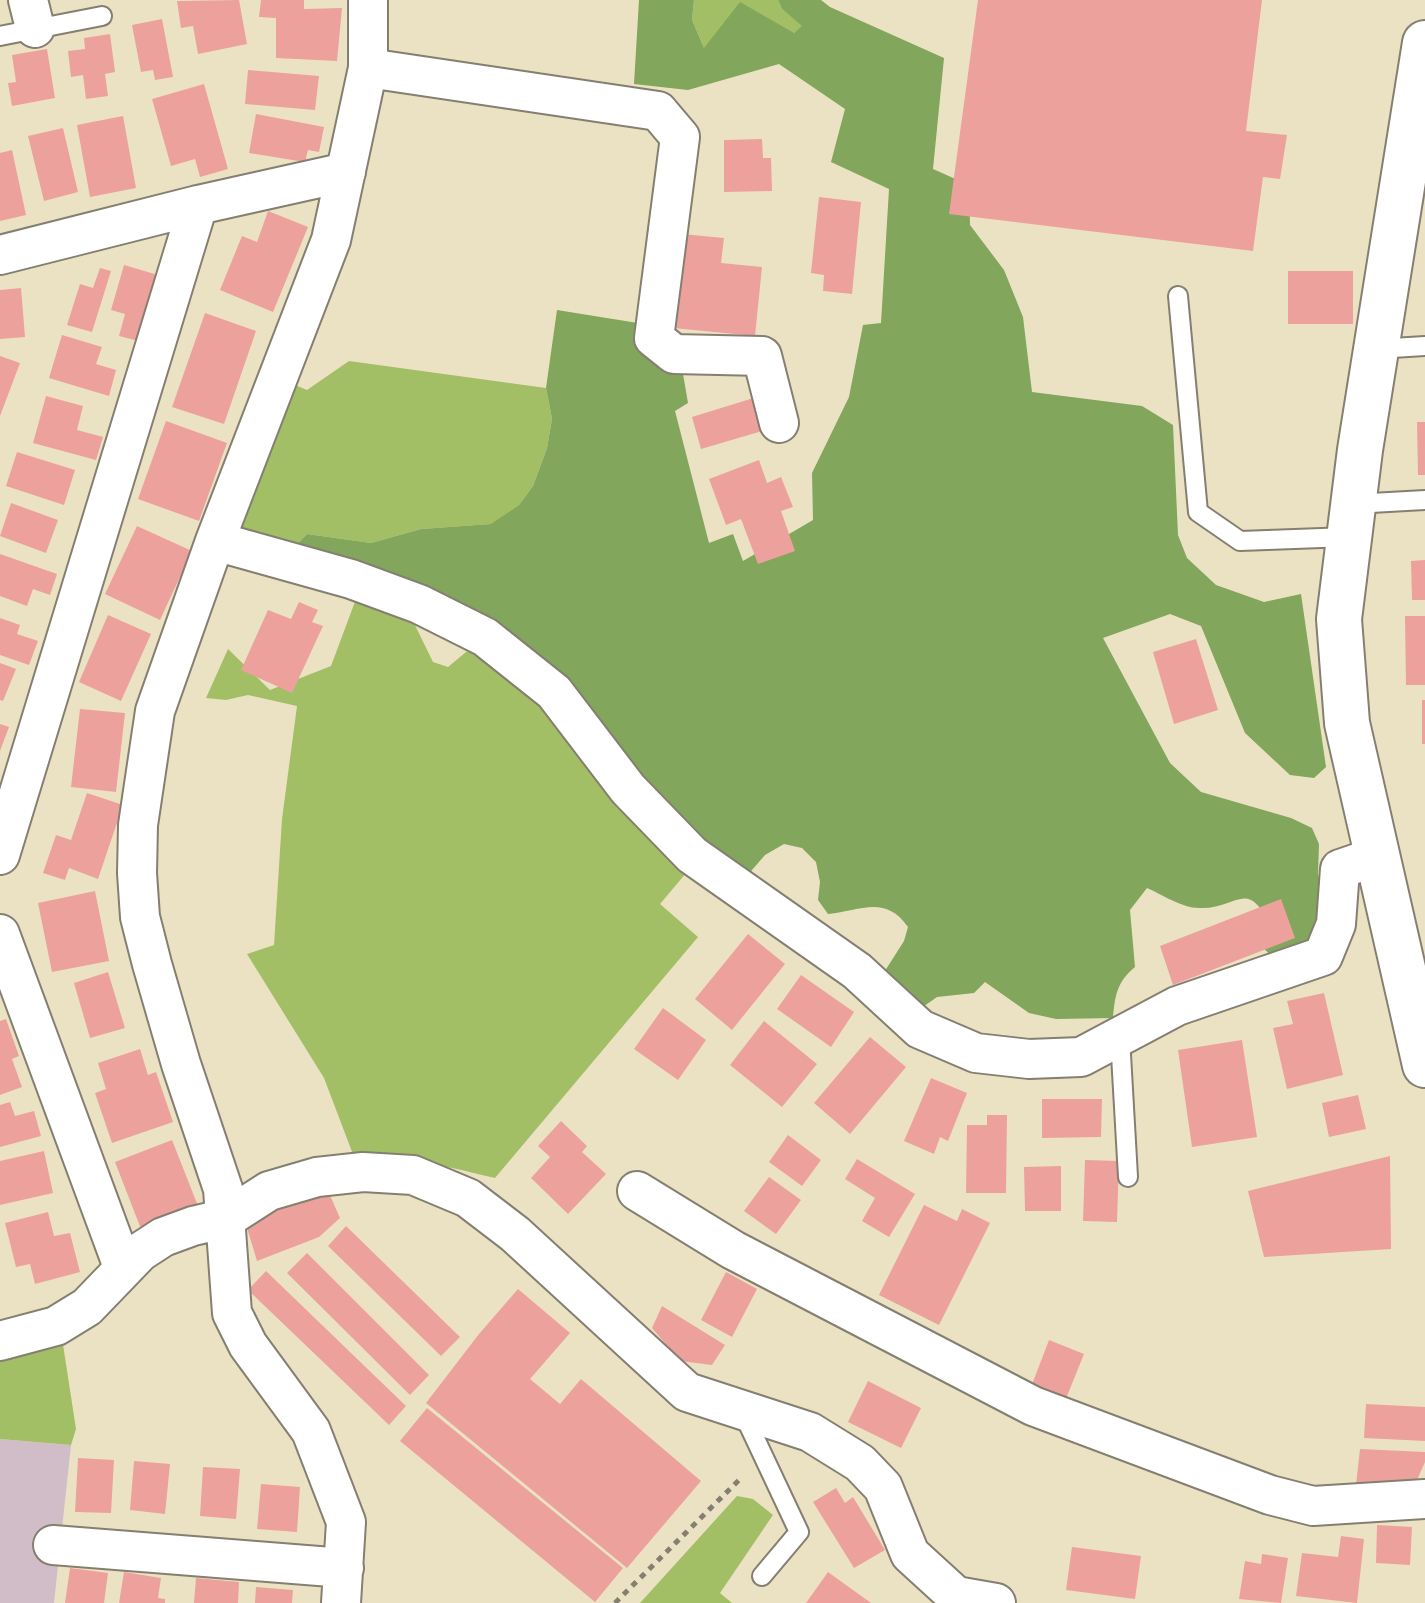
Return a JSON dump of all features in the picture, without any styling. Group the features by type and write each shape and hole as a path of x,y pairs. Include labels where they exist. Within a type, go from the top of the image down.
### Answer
{"street":[{"path":"53,1545 342,1586 346,1522 311,1431 248,1345 232,1313 223,1189 181,1064 152,964 140,917 137,873 138,825 155,711 215,541 331,240 368,68 368,0"},
{"path":"1425,43 1376,349 1339,619 1347,723 1425,1065"},
{"path":"368,68 658,111 680,137 654,338 674,354 762,356 779,423"},
{"path":"0,255 198,205 346,172"},
{"path":"0,855 198,205"},
{"path":"215,541 351,579 419,604 485,637 554,692 628,789 692,855 857,971 920,1029 976,1053 1029,1059 1081,1057 1177,1006 1323,956 1336,924 1340,869 1378,856"},
{"path":"0,934 123,1267"},
{"path":"0,1341 56,1326 87,1307 123,1267 163,1237 227,1218 269,1191 317,1177 363,1172 413,1175 468,1198 515,1234 687,1392 810,1432 860,1463 883,1487 910,1554 956,1596 996,1603"},
{"path":"637,1191 733,1250 1033,1406 1270,1495 1313,1506 1425,1499"}],"lane":[{"path":"21,21 102,16"},
{"path":"1178,296 1198,512 1240,541 1351,521 1425,500"},
{"path":"1376,349 1425,346"},
{"path":"1120,1037 1128,1177"},
{"path":"741,1410 799,1532 762,1576"}],"path":[{"path":"615,1603 762,1457"}],"shaded area":[{"path":"0,1439 71,1445 54,1603 0,1603"}],"green space":[{"path":"639,0 694,0 692,20 704,48 740,2 794,33 802,26 782,9 778,0 821,0 830,7 944,58 933,169 969,185 970,225 1004,270 1023,317 1032,392 1142,406 1173,425 1178,535 1187,558 1216,585 1264,602 1301,594 1326,767 1314,778 1290,775 1245,733 1201,626 1170,614 1103,638 1170,763 1201,792 1291,818 1312,828 1319,844 1318,874 1323,894 1315,938 1274,958 1263,948 1270,926 1255,902 1240,899 1199,908 1179,903 1147,888 1130,910 1135,967 1118,990 1113,1018 1056,1019 1029,1013 985,982 974,993 937,997 920,1009 883,974 904,941 908,927 899,917 890,911 871,907 828,914 818,900 820,882 816,862 802,848 784,844 765,855 745,878 687,831 577,697 292,549 307,534 371,543 421,529 491,524 519,505 533,486 547,448 552,419 546,388 557,310 644,324 682,368 688,403 675,411 709,543 733,534 743,561 813,520 812,473 849,397 863,325 881,323 889,189 831,162 845,109 779,64 688,90 634,84"},
{"path":"694,0 778,0 782,9 803,26 794,33 704,48 692,20"},
{"path":"349,361 546,388 552,419 547,448 533,486 519,505 492,524 421,529 371,543 307,534 292,549 225,531 283,380 307,390"},
{"path":"356,599 413,621 433,662 448,667 466,652 478,649 522,681 687,872 660,904 698,937 495,1178 407,1160 354,1157 324,1078 247,954 274,945 282,819 297,706 248,695 226,700 206,698 228,649 270,690 331,666"},
{"path":"62,1338 76,1429 71,1445 0,1439 0,1356"},
{"path":"737,1496 753,1499 773,1515 720,1593 732,1603 640,1603"}],"building":[{"path":"239,0 247,44 198,54 193,26 181,28 177,1"},
{"path":"261,0 304,0 304,9 342,8 337,61 276,58 276,18 259,17"},
{"path":"978,0 1262,0 1246,131 1287,135 1280,179 1263,177 1253,251 949,214"},
{"path":"162,19 173,77 155,80 153,70 141,72 132,25"},
{"path":"110,34 115,72 105,74 108,96 86,99 83,75 71,77 68,51 85,49 84,38"},
{"path":"47,49 55,98 12,106 8,83 16,82 12,55"},
{"path":"248,70 319,76 315,110 245,104"},
{"path":"204,84 228,169 200,177 195,159 171,166 152,99"},
{"path":"256,114 324,127 319,152 308,150 305,162 249,153"},
{"path":"123,116 136,188 90,197 77,125"},
{"path":"63,128 78,192 44,201 28,136"},
{"path":"762,139 763,158 771,158 772,191 724,192 724,140"},
{"path":"12,150 26,215 0,221 0,153"},
{"path":"819,197 861,202 852,294 823,291 824,275 811,273"},
{"path":"268,211 308,227 273,312 220,290 242,236 257,242"},
{"path":"682,234 724,238 721,263 762,267 755,336 673,328"},
{"path":"124,265 158,275 139,341 119,336 125,314 111,310"},
{"path":"100,268 111,271 92,332 67,325 80,284 93,288"},
{"path":"1288,271 1353,271 1353,324 1288,324"},
{"path":"21,288 25,337 0,339 0,290"},
{"path":"205,313 256,331 224,424 172,407"},
{"path":"62,335 102,347 96,364 116,370 109,396 49,378"},
{"path":"0,356 20,363 0,416"},
{"path":"46,396 83,406 77,430 103,437 96,460 33,443"},
{"path":"760,396 769,429 701,449 692,417"},
{"path":"166,421 227,443 199,521 138,499"},
{"path":"1417,422 1425,422 1425,475 1418,475"},
{"path":"17,452 75,470 64,505 6,486"},
{"path":"759,460 767,483 781,477 793,507 781,511 795,551 758,564 741,519 726,525 709,479"},
{"path":"11,503 58,520 46,553 0,536"},
{"path":"137,526 192,551 160,620 105,594"},
{"path":"0,554 57,574 50,595 33,589 27,606 0,596"},
{"path":"1425,560 1425,600 1412,600 1411,561"},
{"path":"299,602 318,610 312,622 323,626 292,693 241,670 268,610 291,619"},
{"path":"108,615 151,634 121,701 79,682"},
{"path":"1405,616 1425,616 1425,685 1406,685"},
{"path":"0,618 20,625 17,634 38,641 29,665 0,655"},
{"path":"1196,639 1218,710 1174,724 1153,652"},
{"path":"0,663 16,669 3,701 0,700"},
{"path":"1422,700 1425,700 1425,744 1422,744"},
{"path":"80,709 125,713 116,792 71,787"},
{"path":"0,724 9,727 0,751"},
{"path":"87,793 123,805 98,879 69,868 65,880 43,873 56,835 71,840"},
{"path":"95,891 109,961 52,972 38,903"},
{"path":"1281,899 1295,938 1173,985 1160,946"},
{"path":"748,934 785,964 732,1030 695,999"},
{"path":"108,972 125,1028 90,1038 74,983"},
{"path":"801,975 854,1012 831,1047 777,1009"},
{"path":"1324,993 1343,1075 1287,1089 1273,1028 1293,1024 1287,1001"},
{"path":"663,1008 706,1040 678,1080 634,1049"},
{"path":"6,1019 19,1056 12,1059 22,1087 0,1095 0,1021"},
{"path":"764,1021 817,1064 782,1107 730,1065"},
{"path":"870,1037 906,1067 850,1134 814,1103"},
{"path":"1242,1040 1257,1137 1192,1147 1178,1050"},
{"path":"140,1049 148,1075 156,1072 173,1122 112,1143 95,1093 106,1089 98,1063"},
{"path":"931,1078 967,1093 948,1141 940,1137 934,1154 904,1141"},
{"path":"1358,1095 1366,1129 1329,1137 1322,1103"},
{"path":"1042,1099 1102,1099 1101,1137 1042,1138"},
{"path":"10,1102 15,1116 34,1111 41,1136 0,1147 0,1105"},
{"path":"987,1115 1007,1115 1006,1193 966,1193 967,1125 987,1125"},
{"path":"561,1121 587,1146 582,1152 606,1174 568,1214 531,1178 550,1157 538,1146"},
{"path":"788,1135 821,1160 802,1186 769,1162"},
{"path":"172,1140 198,1206 141,1229 115,1162"},
{"path":"44,1151 53,1193 0,1205 0,1161"},
{"path":"1390,1156 1391,1249 1264,1257 1248,1191"},
{"path":"857,1159 915,1194 889,1237 862,1221 875,1198 845,1179"},
{"path":"1085,1160 1119,1161 1117,1222 1083,1221"},
{"path":"1061,1166 1061,1211 1025,1211 1024,1167"},
{"path":"769,1177 801,1200 776,1234 744,1211"},
{"path":"326,1186 340,1218 319,1237 257,1261 244,1218"},
{"path":"924,1205 957,1221 962,1209 990,1223 939,1325 879,1295"},
{"path":"48,1212 54,1236 70,1233 80,1272 35,1284 30,1264 16,1267 5,1223"},
{"path":"346,1226 460,1337 441,1356 328,1246"},
{"path":"307,1253 429,1375 410,1395 287,1273"},
{"path":"266,1271 406,1406 389,1425 248,1290"},
{"path":"726,1272 757,1289 732,1337 701,1320"},
{"path":"518,1289 570,1333 530,1379 560,1404 581,1379 701,1481 627,1568 426,1403"},
{"path":"662,1306 725,1345 712,1365 680,1361 652,1328"},
{"path":"1049,1340 1084,1354 1065,1401 1031,1387"},
{"path":"868,1381 921,1408 901,1448 848,1422"},
{"path":"1366,1404 1425,1407 1425,1441 1364,1438"},
{"path":"427,1408 623,1568 595,1602 400,1441"},
{"path":"1360,1449 1425,1452 1425,1462 1412,1491 1356,1485"},
{"path":"78,1458 114,1460 111,1513 75,1512"},
{"path":"134,1461 170,1464 165,1514 130,1510"},
{"path":"203,1467 240,1469 236,1519 200,1516"},
{"path":"261,1484 300,1487 297,1532 257,1529"},
{"path":"836,1488 845,1503 853,1497 885,1550 854,1568 813,1502"},
{"path":"1377,1525 1412,1527 1410,1565 1376,1563"},
{"path":"1341,1536 1364,1539 1357,1603 1296,1596 1302,1553 1338,1557"},
{"path":"1072,1547 1141,1556 1135,1599 1066,1590"},
{"path":"1262,1554 1288,1558 1281,1603 1239,1599 1245,1561 1261,1564"},
{"path":"70,1568 108,1573 104,1603 65,1603"},
{"path":"124,1572 161,1578 158,1598 165,1599 165,1603 119,1603"},
{"path":"828,1572 871,1603 806,1603"},
{"path":"196,1578 239,1582 238,1603 194,1603"},
{"path":"256,1587 293,1590 292,1603 255,1603"}]}
